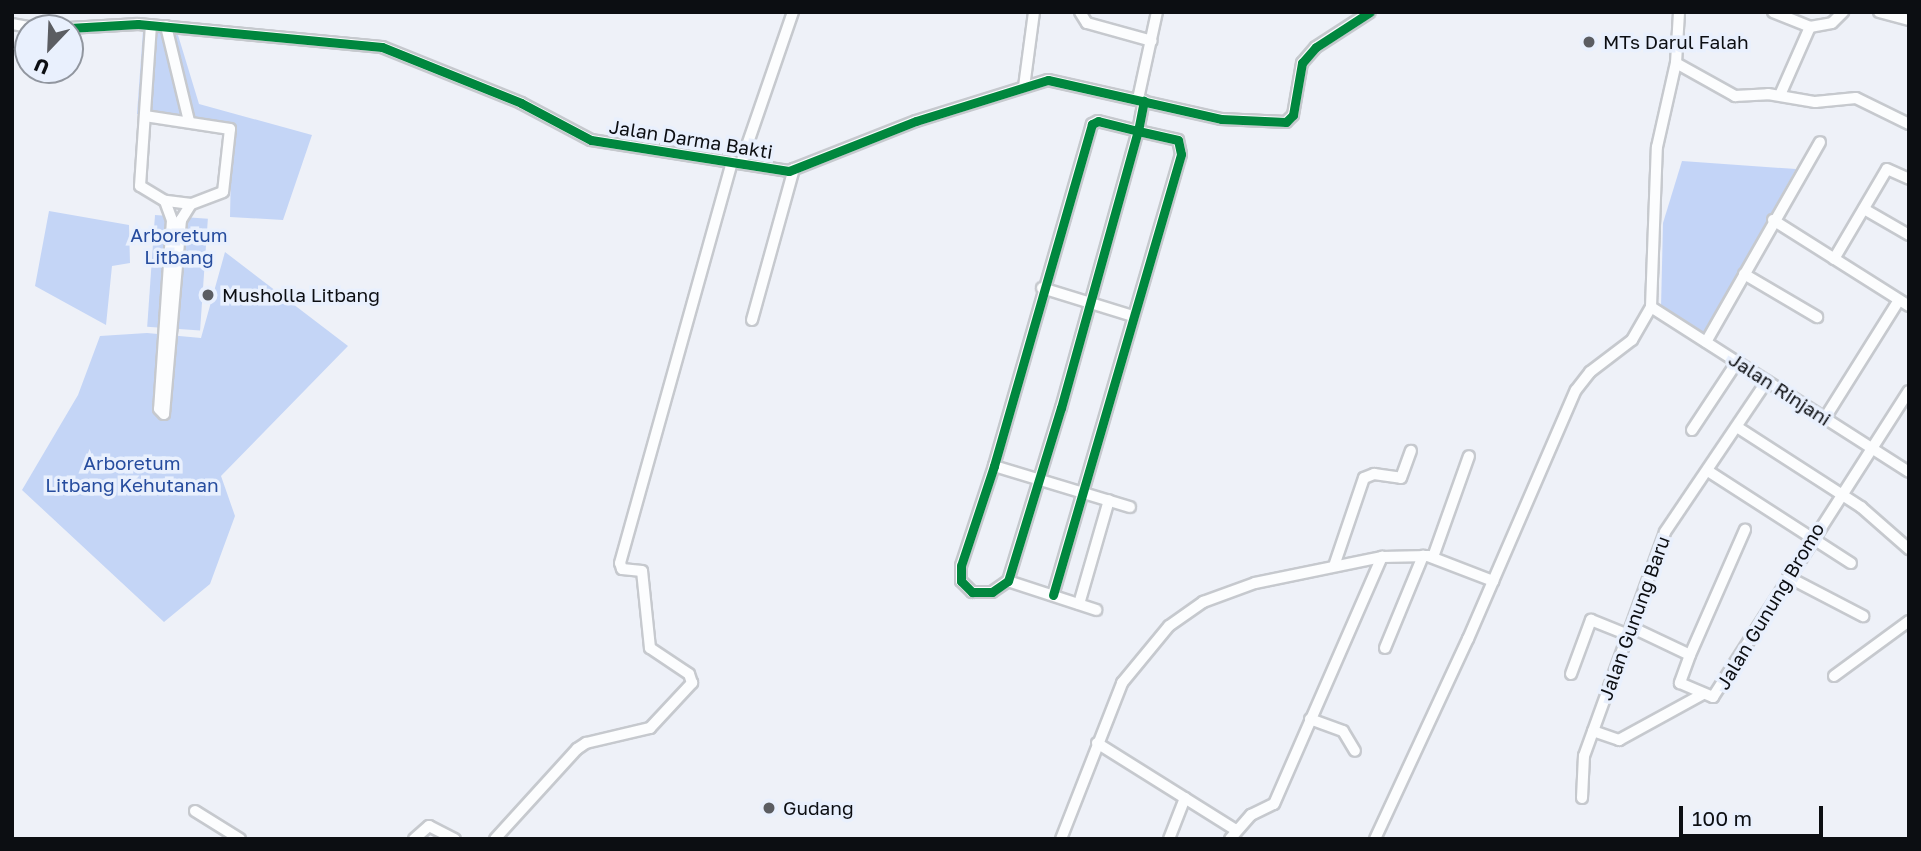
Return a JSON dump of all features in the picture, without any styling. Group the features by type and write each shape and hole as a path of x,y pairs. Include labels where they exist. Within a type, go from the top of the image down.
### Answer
{"street":[{"path":"495,839 577,749 586,743 650,728 692,682 689,674 650,648 642,571 622,569 620,563 737,162 793,12"},
{"path":"1024,87 1034,12"},
{"path":"1080,12 1087,23 1153,41"},
{"path":"1054,595 1182,147 1178,140 1138,131 1098,121 1092,124 1042,288 994,466 961,566 961,580 979,594 1000,589 1008,581 1138,131 1157,12"},
{"name":"Jalan Darma Bakti","path":"84,27 151,25 382,47 521,103 591,140 794,169 916,121 1024,87 1056,80 1236,121 1286,122 1293,115 1302,63 1317,47 1370,12"},
{"path":"1375,839 1493,581 1576,390 1590,372 1632,340 1651,307 1659,129 1676,63 1679,12"},
{"path":"1773,12 1810,27 1832,23 1843,12"},
{"path":"1879,12 1909,20"},
{"path":"151,25 140,186 165,201 191,204"},
{"path":"166,26 189,121"},
{"path":"1780,95 1810,27"},
{"path":"1676,63 1732,95 1780,95 1815,102 1856,98 1909,124"},
{"path":"145,116 227,127 231,133 223,192 191,204 176,220"},
{"path":"1706,342 1773,220 1820,142"},
{"path":"752,320 794,169"},
{"path":"1834,259 1887,169 1909,179"},
{"path":"165,201 176,220 164,414 159,410 169,333"},
{"path":"1864,209 1909,235"},
{"path":"1773,220 1904,303 1825,418"},
{"path":"1744,274 1817,317"},
{"path":"1042,288 1133,316"},
{"name":"Jalan Rinjani","path":"1651,307 1909,472"},
{"path":"1692,430 1737,362"},
{"name":"Jalan Gunung Baru","path":"1582,798 1582,762 1665,532 1768,381"},
{"name":"Jalan Gunung Bromo","path":"1690,655 1680,682 1703,694 1715,695 1839,493 1874,450 1909,391"},
{"path":"1737,427 1839,493 1909,549"},
{"path":"1334,566 1364,478 1374,474 1401,478 1411,451"},
{"path":"1385,648 1428,557 1469,456"},
{"path":"994,466 1130,507"},
{"path":"1708,471 1851,563"},
{"path":"1079,604 1109,500"},
{"path":"1570,674 1591,620 1629,631 1690,655 1745,530"},
{"path":"1061,839 1122,683 1178,619 1226,592 1382,557 1428,557 1493,581"},
{"path":"1097,743 1176,789 1185,799 1232,834 1253,813 1275,804 1382,557"},
{"path":"1788,577 1863,616"},
{"path":"1008,581 1096,610"},
{"path":"1833,676 1909,621"},
{"path":"1593,732 1619,740 1703,694"},
{"path":"1310,719 1343,731 1355,751"},
{"path":"1169,839 1185,799"},
{"path":"195,811 240,839"},
{"path":"414,839 429,826 455,839"}],"green space":[{"path":"143,30 178,35 199,104 312,135 283,220 230,217 232,124 230,129 137,114"},
{"path":"49,211 129,225 130,263 112,266 106,325 35,286"},
{"name":"Arboretum Litbang","path":"155,215 208,219 200,330 147,327"},
{"name":"Arboretum Litbang Kehutanan","path":"225,252 348,346 221,476 235,516 210,584 164,622 22,490 78,395 100,336 147,333 201,338"}],"shaded area":[{"path":"1682,161 1796,169 1702,338 1661,308 1663,223"}],"cycle path":[{"path":"84,27 138,24 382,47 521,103 591,140 789,171 916,121 1048,80 1221,119 1286,122 1293,115 1302,63 1316,47 1370,12"},
{"path":"1053,595 1181,154 1178,140 1138,131 1098,121 1092,124 994,466 961,566 961,581 972,592 992,592 1008,581 1061,408 1138,131 1144,101"}],"place":[{"name":"MTs Darul Falah","path":"1589,42"},
{"name":"Musholla Litbang","path":"208,295"},
{"name":"Gudang","path":"769,808"}]}
